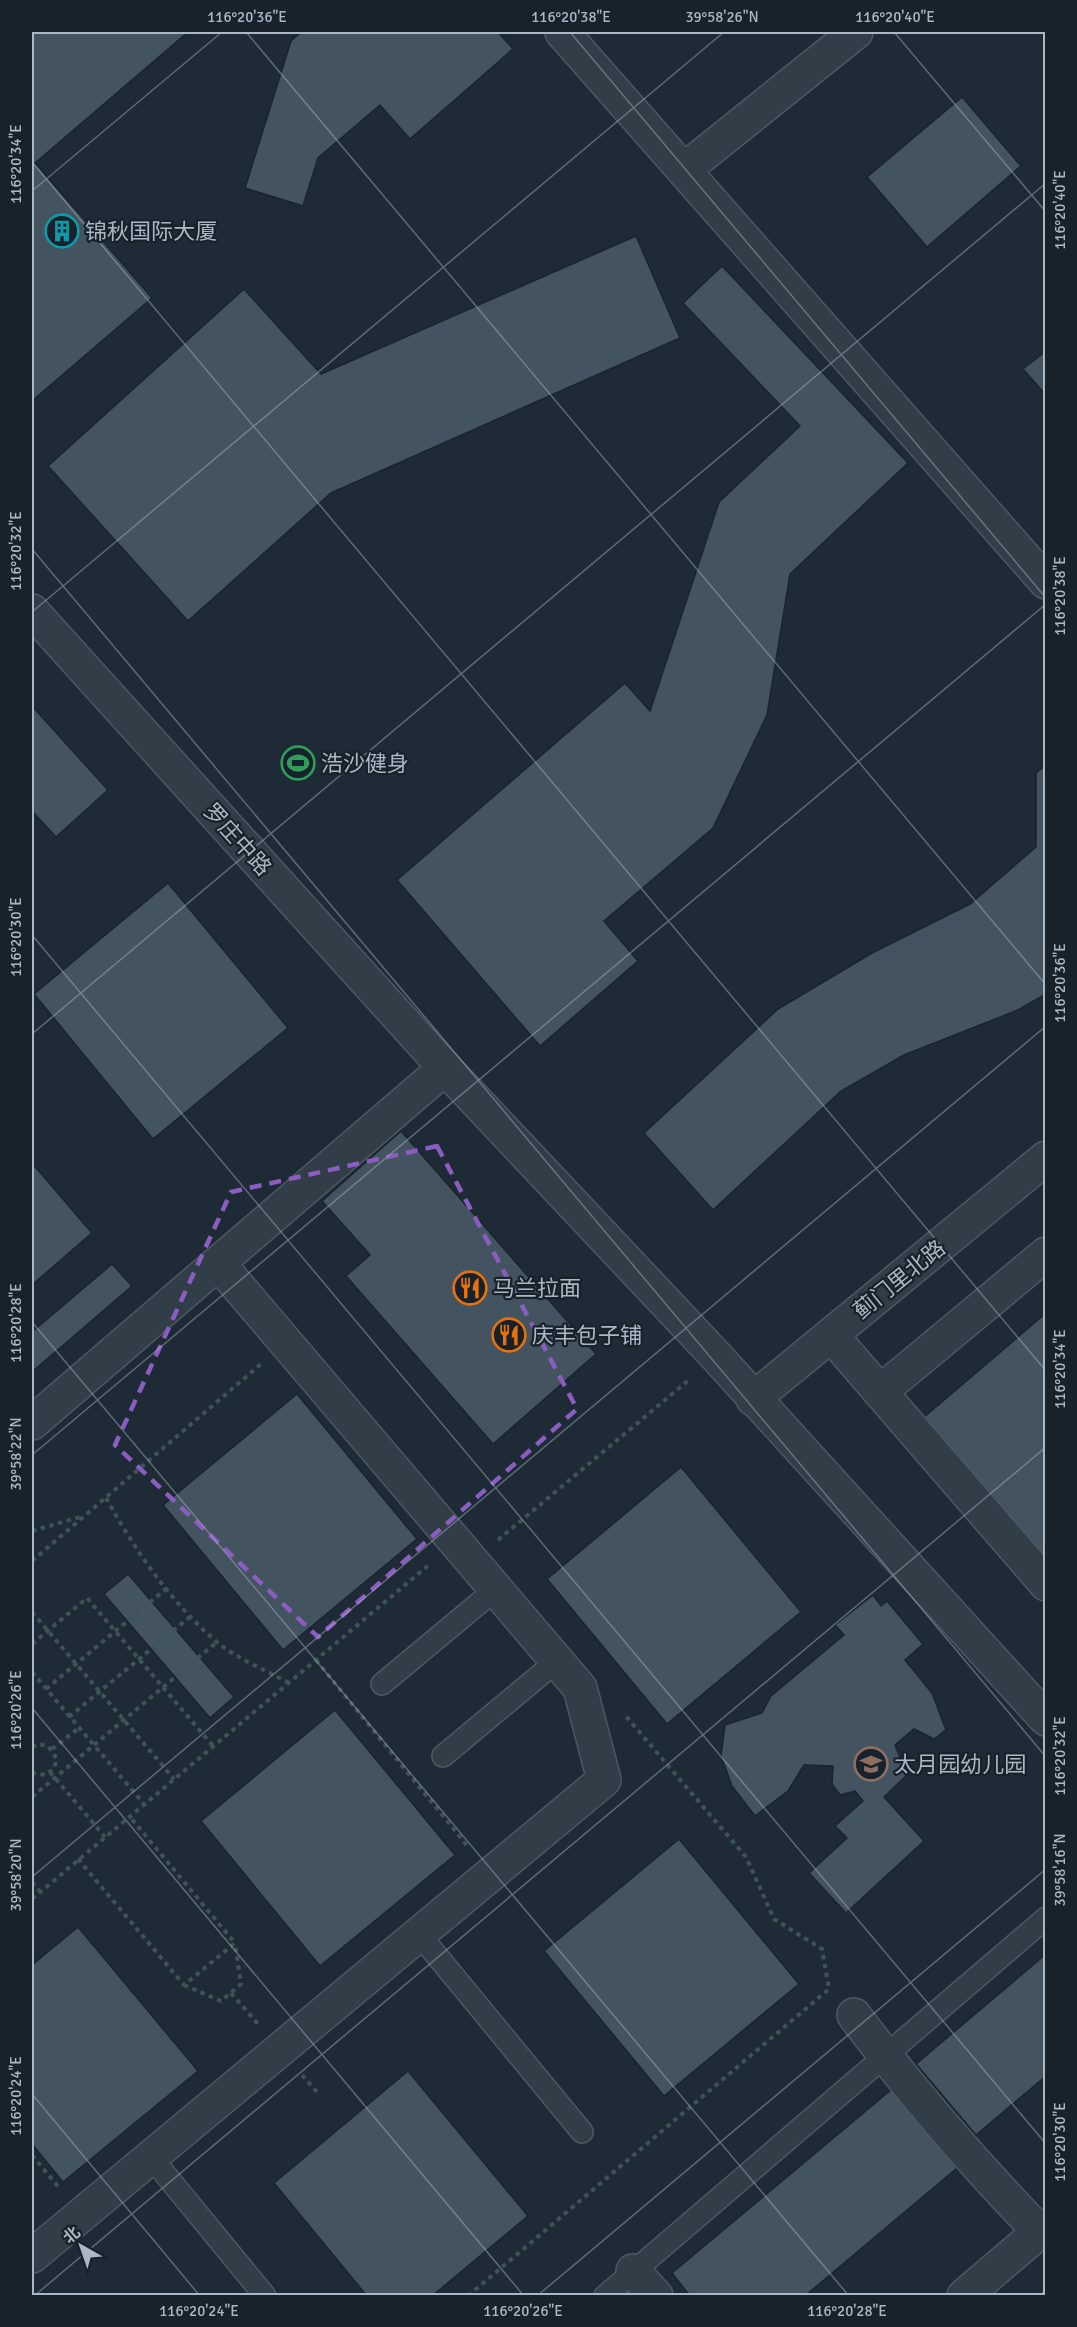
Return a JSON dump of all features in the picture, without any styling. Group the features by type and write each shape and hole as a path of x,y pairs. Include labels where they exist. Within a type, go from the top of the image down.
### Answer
{"street":[{"path":"562,32 1046,582"},
{"path":"684,170 856,32"},
{"name":"罗庄中路","path":"32,611 445,1068 716,1356 1046,1719"},
{"path":"32,1423 445,1068"},
{"name":"蓟门里北路","path":"753,1399 1046,1158"},
{"path":"879,1392 1046,1254"},
{"path":"32,2256 604,1780 580,1688 218,1263"},
{"path":"831,1335 1046,1584"},
{"path":"854,2015 885,2056 986,2177 1042,2228 964,2295"},
{"path":"633,2271 656,2295"}],"lane":[{"path":"382,1684 496,1589"},
{"path":"443,1756 557,1661"},
{"path":"605,2295 1046,1918"},
{"path":"419,1934 582,2132"},
{"path":"150,2157 265,2295"}],"path":[{"path":"32,1561 286,1343"},
{"path":"32,1899 316,1660 464,1552 716,1356"},
{"path":"106,1498 132,1545 191,1616 217,1642 289,1683"},
{"path":"32,1531 83,1517"},
{"path":"46,1689 167,1588"},
{"path":"32,1644 87,1598 213,1746"},
{"path":"32,1612 174,1779"},
{"path":"69,1717 191,1616"},
{"path":"32,1797 217,1642"},
{"path":"316,1660 491,1874"},
{"path":"32,1672 144,1805"},
{"path":"52,1749 79,1728"},
{"path":"32,1747 43,1744 52,1749 57,1759 50,1772 41,1776 32,1773"},
{"path":"50,1772 105,1837"},
{"path":"78,1859 184,1985 221,2001 231,1993 241,1984 235,1943 129,1817"},
{"path":"468,2295 829,1989 822,1949 774,1918 746,1857"},
{"path":"32,1882 40,1892"},
{"path":"184,1985 235,1943"},
{"path":"32,2155 81,2215"}],"highlighted area":[{"path":"437,1146 577,1409 318,1637 115,1445 231,1192"}],"building":[{"name":"锦秋国际大厦","path":"32,32 188,32 35,163 152,298 32,401"},
{"path":"301,32 498,32 513,49 410,139 380,105 318,158 303,206 245,188 291,41"},
{"path":"962,97 1021,166 927,247 867,177"},
{"path":"636,236 680,338 331,493 188,621 48,466 244,289 321,374"},
{"path":"722,266 908,463 790,574 767,715 713,828 604,921 638,961 540,1046 397,880 625,683 650,711 719,502 800,426 683,303"},
{"path":"1046,351 1046,395 1023,369"},
{"path":"32,706 108,790 56,837 32,811"},
{"path":"1046,765 1046,994 1018,1010 904,1055 841,1091 713,1210 644,1133 778,1009 872,953 970,904 1036,847 1036,773"},
{"path":"168,883 288,1028 153,1139 34,994"},
{"path":"401,1131 596,1354 493,1444 346,1276 370,1255 322,1201"},
{"path":"32,1163 92,1233 32,1285"},
{"path":"112,1264 132,1286 32,1372 32,1332"},
{"path":"1046,1313 1046,1560 923,1418"},
{"path":"297,1394 417,1539 283,1650 163,1505"},
{"path":"681,1467 801,1612 667,1724 547,1579"},
{"path":"128,1574 234,1697 210,1718 104,1594"},
{"path":"873,1595 881,1606 887,1601 923,1644 905,1660 932,1693 946,1730 934,1739 914,1729 895,1745 907,1775 884,1797 924,1841 846,1913 809,1873 847,1838 835,1826 863,1801 855,1791 840,1795 832,1784 833,1766 804,1765 788,1791 755,1816 732,1786 721,1756 725,1725 762,1713 771,1696 844,1635 835,1625"},
{"path":"335,1710 455,1855 320,1966 201,1821"},
{"path":"679,1839 799,1984 664,2096 544,1951"},
{"path":"78,1927 198,2071 63,2182 32,2144 32,1965"},
{"path":"1046,1954 1046,2076 976,2135 916,2064"},
{"path":"408,2071 528,2216 432,2296 367,2296 274,2183"},
{"path":"892,2089 957,2168 805,2296 690,2296 672,2273"}],"place":[{"name":"锦秋国际大厦","path":"62,231"},
{"name":"浩沙健身","path":"298,763"},
{"name":"马兰拉面","path":"470,1288"},
{"name":"庆丰包子铺","path":"509,1335"},
{"name":"太月园幼儿园","path":"871,1764"}]}
